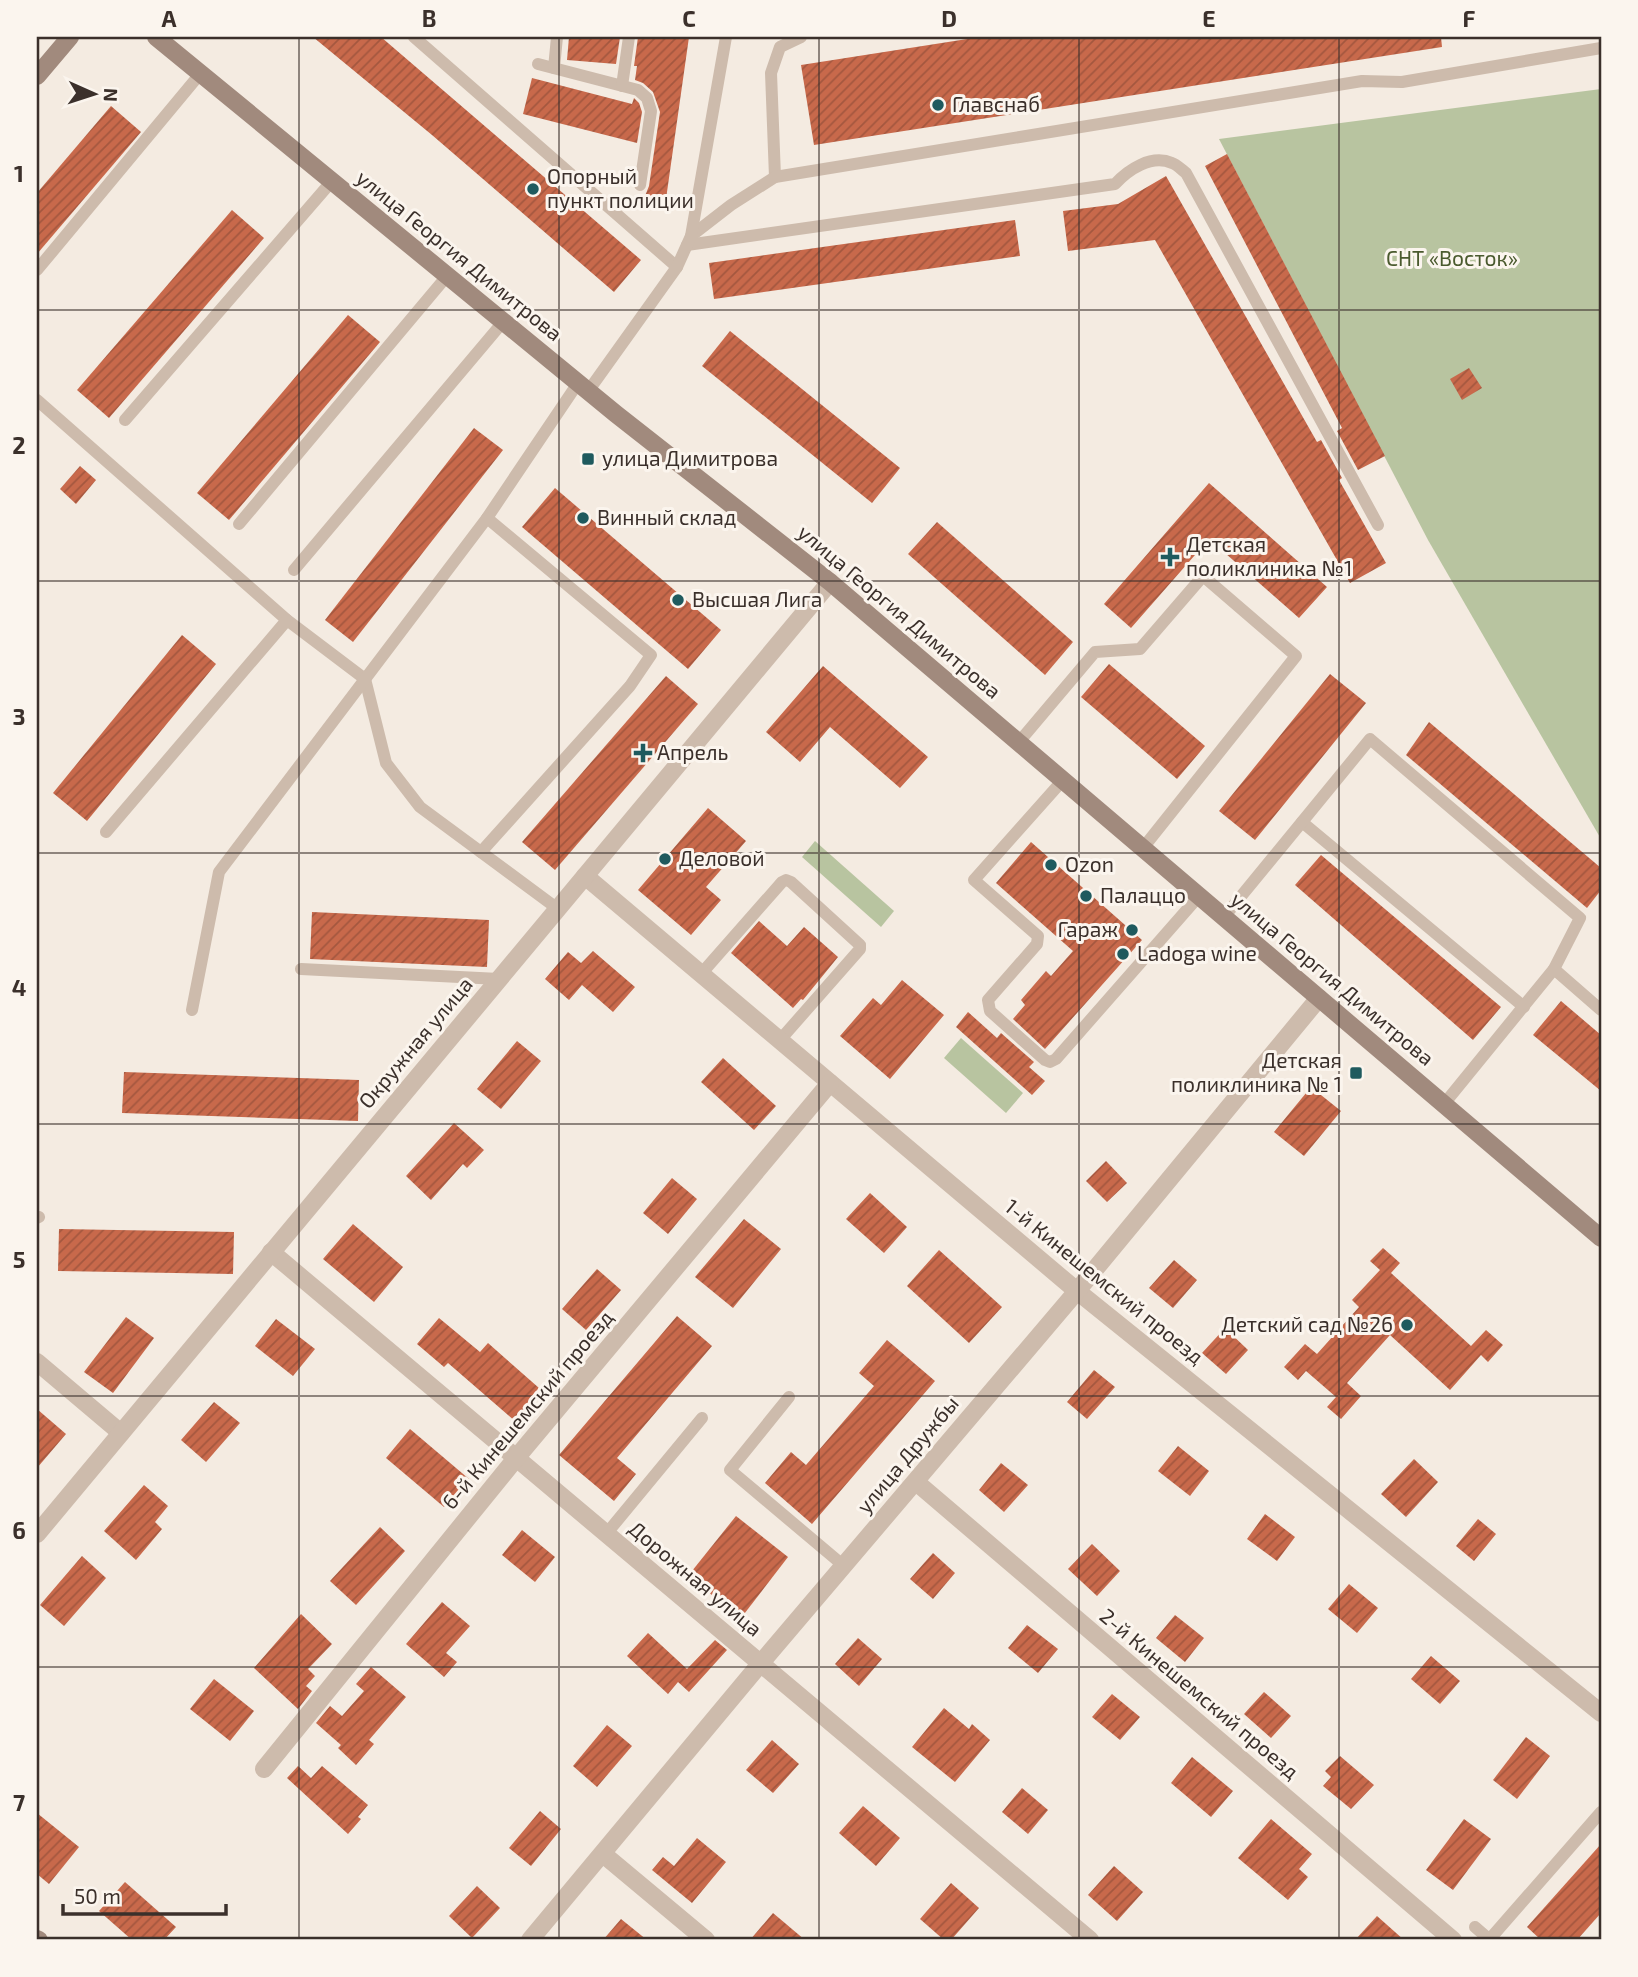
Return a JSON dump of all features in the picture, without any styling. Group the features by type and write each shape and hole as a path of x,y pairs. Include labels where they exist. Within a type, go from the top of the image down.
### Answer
{"main road":[{"path":"37,76 70,37"},
{"name":"улица Георгия Димитрова","path":"156,37 616,414 830,582 1601,1238"}],"street":[{"name":"Окружная улица","path":"37,1534 830,582"},
{"name":"1-й Кинешемский проезд","path":"585,876 1077,1291 1601,1713"},
{"name":"улица Дружбы","path":"530,1940 1077,1291 1319,998"},
{"name":"6-й Кинешемский проезд","path":"264,1769 517,1457 830,1083"},
{"name":"Дорожная улица","path":"271,1252 1090,1940"},
{"path":"37,1362 121,1433"},
{"name":"2-й Кинешемский проезд","path":"916,1482 1453,1940"},
{"path":"603,1854 706,1940"}],"lane":[{"path":"414,37 677,267"},
{"path":"554,68 557,37"},
{"path":"622,86 629,37"},
{"path":"192,1010 219,872 583,387 677,267 689,240 726,37"},
{"path":"775,177 771,73 780,47 801,37"},
{"path":"689,240 731,205 775,177 1349,83 1402,82 1601,48"},
{"path":"538,64 638,90 647,98 651,111 640,185"},
{"path":"37,270 201,74"},
{"path":"689,240 1115,184 1125,173 1148,161 1171,162 1185,173 1378,525"},
{"path":"125,420 332,181"},
{"path":"239,524 447,275"},
{"path":"294,570 503,322"},
{"path":"37,400 287,620 365,679 386,763 420,807 558,909"},
{"path":"481,852 629,686 651,655 487,518"},
{"path":"1019,742 1095,652 1140,649 1203,576 1296,656 1143,848"},
{"path":"106,832 287,620"},
{"path":"1224,917 1370,739 1580,918 1554,969 1444,1104"},
{"path":"1063,779 974,880 1038,936 1037,944 988,1000 987,1006 1045,1060 1051,1062 1056,1059 1199,896"},
{"path":"1302,822 1524,1007"},
{"path":"701,974 782,882 791,881 860,945 860,949 780,1040"},
{"path":"301,969 499,979"},
{"path":"1554,969 1601,1010"},
{"path":"789,1397 730,1470 844,1566"},
{"path":"607,1533 702,1418"},
{"path":"1475,1927 1490,1940 1601,1812"}],"green space":[{"name":"СНТ «Восток»","path":"1601,89 1601,839 1428,540 1219,139"},
{"path":"815,841 894,911 881,927 802,857"},
{"path":"961,1038 1023,1093 1006,1113 944,1058"}],"building":[{"path":"313,37 381,37 641,260 614,292 432,135"},
{"path":"569,37 620,37 616,64 567,60"},
{"path":"638,37 689,37 666,199 645,196 649,186 660,112 653,92 635,80"},
{"name":"Главснаб","path":"980,37 1441,37 1442,47 814,145 801,65"},
{"path":"532,78 632,104 634,98 642,112 637,143 523,114"},
{"path":"111,106 141,132 37,254 37,193"},
{"path":"1227,154 1385,456 1358,470 1337,431 1342,428 1205,166"},
{"path":"1166,176 1317,442 1321,440 1342,478 1339,480 1386,563 1350,583 1155,240 1068,251 1063,211 1118,204"},
{"path":"232,210 264,238 109,418 77,390"},
{"path":"1015,220 1020,256 714,299 709,263"},
{"path":"348,315 380,342 229,520 197,493"},
{"path":"730,331 900,468 872,503 702,366"},
{"path":"1469,368 1482,388 1462,400 1450,379"},
{"path":"474,428 503,450 353,642 325,620"},
{"path":"80,466 96,480 76,504 60,489"},
{"path":"1209,483 1327,587 1299,618 1209,539 1131,628 1104,604"},
{"path":"555,488 721,630 688,669 522,527"},
{"path":"937,522 1073,642 1045,675 908,554"},
{"path":"182,635 216,664 87,821 53,793"},
{"path":"1109,664 1205,746 1177,779 1081,697"},
{"path":"823,666 928,757 900,788 830,727 800,762 766,732"},
{"path":"1330,674 1366,703 1255,840 1219,811"},
{"path":"666,676 698,704 555,870 522,842"},
{"path":"1429,722 1601,868 1601,890 1587,908 1406,755"},
{"path":"708,808 746,841 706,887 721,900 691,935 638,890"},
{"path":"1031,842 1142,940 1045,1049 1013,1019 1025,1005 1021,1000 1046,971 1051,976 1073,951 996,883"},
{"path":"1321,855 1501,1007 1473,1040 1295,885"},
{"path":"312,912 489,920 487,967 310,959"},
{"path":"759,921 787,946 804,927 838,957 803,1000 793,1008 731,953"},
{"path":"593,951 635,987 613,1012 582,985 569,1000 545,979 568,952 581,963"},
{"path":"902,980 944,1015 890,1079 840,1036 873,998 881,1005"},
{"path":"1561,1001 1601,1035 1601,1091 1533,1035"},
{"path":"968,1012 997,1038 1001,1033 1034,1062 1029,1067 1045,1081 1032,1095 956,1027"},
{"path":"517,1041 541,1061 501,1109 477,1089"},
{"path":"723,1058 776,1106 754,1130 701,1082"},
{"path":"124,1072 359,1080 358,1121 122,1113"},
{"path":"1311,1087 1341,1111 1304,1156 1274,1132"},
{"path":"454,1123 484,1150 467,1168 463,1164 431,1200 406,1176"},
{"path":"1106,1161 1127,1183 1107,1202 1086,1181"},
{"path":"672,1178 697,1199 668,1234 643,1213"},
{"path":"870,1193 907,1227 884,1253 846,1219"},
{"path":"744,1219 781,1249 733,1308 695,1277"},
{"path":"353,1224 403,1267 374,1302 323,1259"},
{"path":"59,1229 234,1232 233,1274 58,1271"},
{"path":"1383,1248 1400,1263 1391,1273 1471,1346 1486,1330 1503,1345 1488,1362 1481,1355 1450,1390 1390,1335 1347,1383 1361,1396 1341,1419 1327,1407 1336,1397 1306,1371 1298,1380 1284,1367 1305,1344 1317,1354 1359,1307 1352,1300 1380,1270 1370,1261"},
{"path":"939,1250 1002,1307 969,1343 907,1286"},
{"path":"1174,1260 1197,1280 1173,1308 1149,1288"},
{"path":"597,1269 621,1290 586,1330 562,1309"},
{"path":"677,1316 712,1346 617,1458 636,1474 614,1501 559,1455"},
{"path":"126,1317 154,1338 113,1393 84,1372"},
{"path":"439,1318 480,1352 488,1343 539,1388 529,1400 539,1409 523,1428 448,1363 444,1367 417,1344"},
{"path":"276,1319 315,1349 293,1376 255,1346"},
{"path":"1225,1328 1248,1350 1226,1374 1202,1353"},
{"path":"887,1340 935,1381 812,1524 765,1483 791,1452 806,1465 874,1386 859,1373"},
{"path":"1094,1370 1115,1387 1087,1419 1067,1402"},
{"path":"214,1402 240,1423 206,1462 181,1440"},
{"path":"37,1409 66,1434 37,1468"},
{"path":"410,1429 469,1479 444,1507 386,1458"},
{"path":"1178,1446 1209,1471 1190,1496 1158,1471"},
{"path":"1414,1459 1438,1482 1406,1517 1381,1494"},
{"path":"1001,1463 1028,1485 1004,1512 979,1490"},
{"path":"144,1485 168,1506 155,1522 162,1529 136,1560 104,1531"},
{"path":"1265,1514 1295,1537 1277,1561 1247,1539"},
{"path":"736,1516 788,1557 741,1618 688,1576"},
{"path":"1478,1519 1496,1534 1474,1561 1456,1546"},
{"path":"380,1527 405,1551 356,1605 330,1581"},
{"path":"522,1530 555,1557 535,1582 502,1555"},
{"path":"1092,1544 1120,1571 1097,1596 1068,1569"},
{"path":"933,1553 955,1573 933,1599 910,1579"},
{"path":"82,1556 106,1578 64,1626 40,1605"},
{"path":"1349,1584 1378,1608 1357,1633 1328,1609"},
{"path":"442,1602 470,1626 446,1653 457,1662 444,1677 406,1644"},
{"path":"301,1614 332,1644 308,1669 315,1676 306,1686 312,1691 298,1709 254,1668"},
{"path":"1175,1615 1204,1638 1185,1662 1156,1638"},
{"path":"1027,1625 1058,1649 1038,1673 1008,1648"},
{"path":"648,1633 687,1669 715,1640 727,1650 689,1692 678,1682 668,1694 627,1656"},
{"path":"858,1638 882,1659 859,1686 835,1664"},
{"path":"1431,1656 1460,1681 1440,1704 1411,1679"},
{"path":"371,1667 406,1697 369,1740 374,1744 356,1765 338,1748 341,1745 316,1723 330,1706 342,1716 364,1691 356,1684"},
{"path":"214,1679 254,1711 230,1741 190,1709"},
{"path":"1264,1692 1291,1716 1271,1738 1244,1714"},
{"path":"1112,1694 1140,1717 1120,1740 1092,1717"},
{"path":"944,1708 969,1729 972,1724 990,1740 955,1782 912,1747"},
{"path":"607,1725 632,1746 597,1787 573,1766"},
{"path":"1526,1737 1550,1756 1517,1799 1493,1780"},
{"path":"772,1740 799,1764 773,1793 746,1770"},
{"path":"1340,1756 1374,1785 1351,1809 1323,1786 1331,1777 1325,1771"},
{"path":"1192,1757 1233,1791 1211,1817 1171,1783"},
{"path":"298,1766 311,1778 322,1766 368,1805 358,1817 361,1819 348,1834 287,1778"},
{"path":"1022,1788 1048,1810 1028,1834 1002,1812"},
{"path":"863,1806 900,1838 876,1866 839,1833"},
{"path":"540,1811 561,1829 531,1866 509,1848"},
{"path":"37,1813 79,1847 49,1884 37,1874"},
{"path":"1271,1819 1312,1854 1299,1869 1308,1877 1288,1900 1238,1858"},
{"path":"1464,1819 1491,1839 1453,1890 1426,1870"},
{"path":"697,1838 726,1862 692,1903 652,1870 663,1857 674,1866"},
{"path":"1601,1844 1601,1913 1577,1940 1541,1940 1527,1927"},
{"path":"1114,1866 1143,1892 1117,1921 1088,1895"},
{"path":"125,1882 176,1927 164,1940 132,1940 99,1911"},
{"path":"951,1883 979,1908 951,1940 944,1940 920,1919"},
{"path":"477,1886 500,1908 472,1938 449,1916"},
{"path":"773,1913 805,1940 750,1940"},
{"path":"1377,1916 1404,1940 1355,1940"},
{"path":"621,1919 647,1940 603,1940"}],"place":[{"name":"Главснаб","path":"938,105"},
{"name":"Опорный пункт полиции","path":"533,189"},
{"name":"улица Димитрова","path":"588,459"},
{"name":"Винный склад","path":"583,518"},
{"name":"Детская поликлиника №1","path":"1170,557"},
{"name":"Высшая Лига","path":"678,600"},
{"name":"Апрель","path":"643,753"},
{"name":"Деловой","path":"665,859"},
{"name":"Ozon","path":"1051,865"},
{"name":"Палаццо","path":"1086,896"},
{"name":"Гараж","path":"1132,930"},
{"name":"Ladoga wine","path":"1123,954"},
{"name":"Детская поликлиника № 1","path":"1356,1073"},
{"name":"Детский сад №26","path":"1407,1325"}]}
